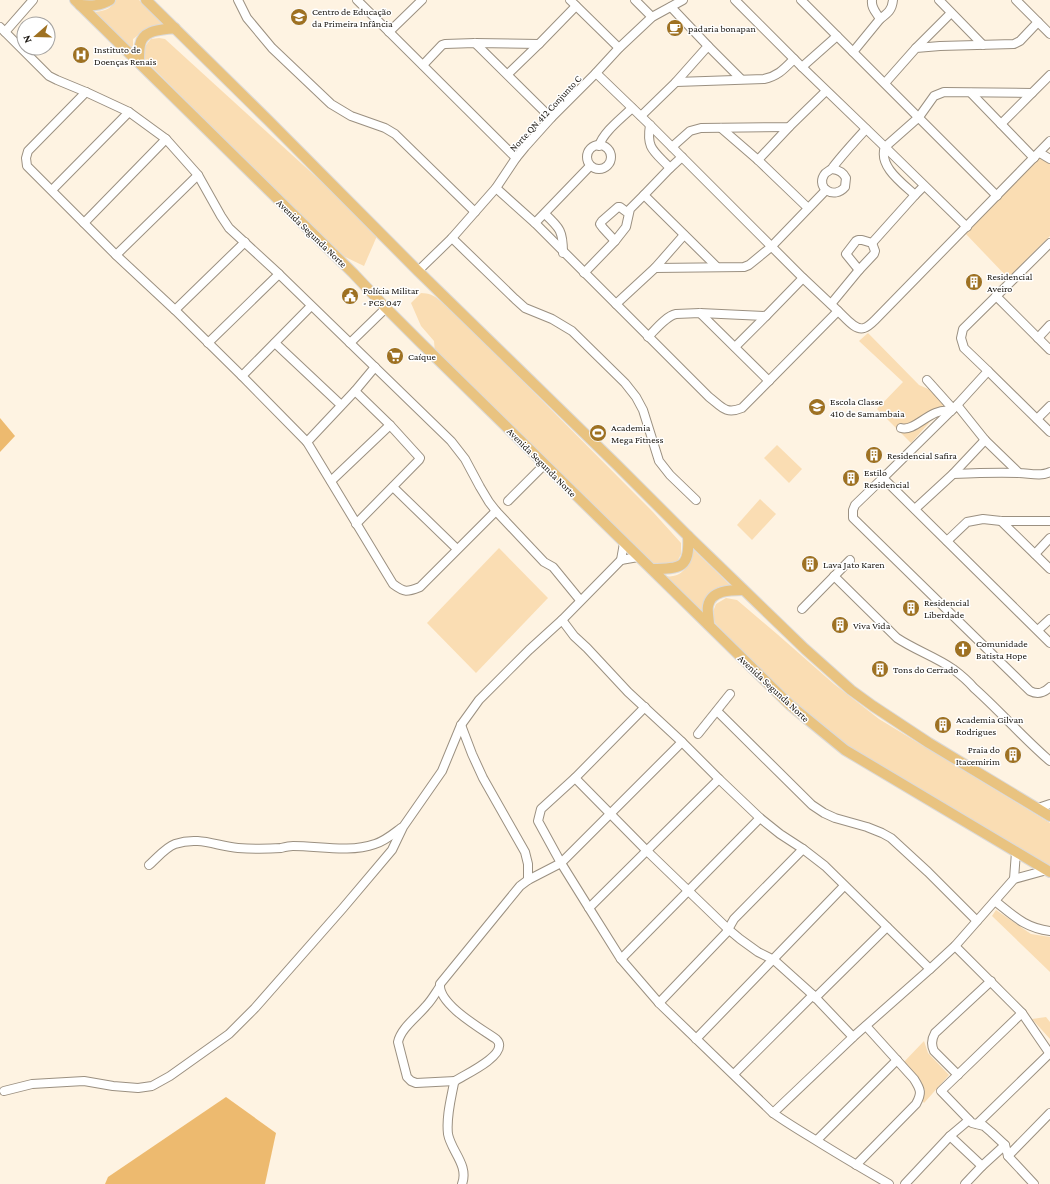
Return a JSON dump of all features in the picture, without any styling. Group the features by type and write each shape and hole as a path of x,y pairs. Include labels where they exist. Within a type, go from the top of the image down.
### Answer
{"main road":[{"path":"78,3 96,6 104,4 110,0"},
{"path":"146,0 418,271 805,649 851,690 872,706 929,743 1050,816"},
{"name":"Avenida Segunda Norte","path":"78,3 139,61 353,273 386,308 790,706 845,750 1049,871"},
{"path":"139,61 140,45 146,35 152,32 175,28"},
{"path":"652,570 678,567 685,562 689,549 688,536"},
{"path":"709,625 708,606 713,597 719,592 743,590"}],"street":[{"path":"33,0 3,29 49,76 129,112 166,139 198,175 229,228 375,367 458,450 496,511 544,562 553,567 580,600"},
{"path":"238,0 247,18 272,48 331,104 351,116 385,128 395,134 475,212"},
{"path":"356,0 516,158"},
{"path":"389,32 422,0"},
{"path":"635,0 652,17"},
{"name":"Norte QN 412 Conjunto C","path":"418,271 452,238 496,188 516,158 619,48 652,17 683,0"},
{"path":"735,0 826,91 885,146 967,227"},
{"path":"801,0 997,196"},
{"path":"872,0 871,5 880,18"},
{"path":"853,52 880,18 889,12 892,8 893,0"},
{"path":"939,0 983,45"},
{"path":"1016,0 1050,34"},
{"path":"508,74 539,44 573,3 619,48"},
{"path":"671,7 741,79"},
{"path":"885,83 916,48 952,13"},
{"path":"916,48 1014,44 1017,43 1038,22"},
{"path":"802,67 837,36"},
{"path":"423,65 442,46 448,44 475,42 539,44"},
{"path":"475,42 552,118"},
{"path":"641,116 676,82 708,46"},
{"path":"676,82 764,79 779,74 794,59"},
{"path":"596,74 641,116 803,278 855,326 860,328 866,328 875,320 1050,141"},
{"path":"1001,124 1050,76"},
{"path":"758,160 826,91"},
{"path":"86,92 28,151 26,158 27,166 116,255 208,342 307,442 393,584 401,590 410,591 420,587 496,511"},
{"path":"914,195 888,167 883,155 885,146 919,117 934,96 944,92 1032,93"},
{"path":"971,93 1001,124 1037,155 1050,159"},
{"path":"599,146 600,141 605,135 632,108"},
{"path":"52,190 129,112"},
{"path":"650,125 648,136 651,148 670,168"},
{"path":"672,148 690,131 701,128 789,127"},
{"path":"721,128 758,160 808,208"},
{"path":"832,169 837,161 866,129"},
{"path":"84,223 166,139"},
{"path":"594,146 599,146 608,150 610,160 604,168 599,169 590,166 588,162 588,153 590,149 594,146"},
{"path":"584,273 615,241 626,227 630,209 682,157"},
{"path":"535,224 590,166"},
{"path":"832,169 841,171 846,178 845,187 838,193 830,192 823,186 822,180 824,175 827,171 832,169"},
{"path":"116,255 198,175"},
{"path":"872,243 914,195 924,186"},
{"path":"496,188 535,224 648,337 725,410 730,411 742,408 838,311"},
{"path":"655,268 716,266 744,267 749,265 771,247 826,190"},
{"path":"644,195 716,266"},
{"path":"615,241 600,224 620,207 628,213"},
{"path":"545,214 561,230 563,253"},
{"path":"616,304 655,268 684,235"},
{"path":"452,238 515,300 525,308 552,319 572,331 624,383 636,397 643,410 659,461 670,475 696,500"},
{"path":"859,270 846,255 847,252 858,240 872,243"},
{"path":"175,310 245,242"},
{"path":"831,304 874,254 875,250 872,243"},
{"path":"1050,243 963,330 961,338 964,348 1050,432"},
{"path":"208,342 279,274"},
{"path":"735,347 803,278"},
{"path":"996,296 1050,350"},
{"path":"242,376 311,306"},
{"path":"350,343 386,308"},
{"path":"700,314 769,381"},
{"path":"648,337 672,315 700,314 766,316"},
{"path":"1038,338 1050,325"},
{"path":"275,343 341,405"},
{"path":"307,442 375,367"},
{"path":"988,371 954,408 855,506 853,510 853,518 1030,691 1034,694 1039,694 1046,691 1050,687"},
{"path":"927,380 1019,473"},
{"path":"355,390 420,458 356,524"},
{"path":"1037,419 1050,406"},
{"path":"901,428 907,429 940,410 954,408"},
{"path":"331,481 390,425"},
{"path":"915,509 953,474 985,440"},
{"path":"508,501 544,464"},
{"path":"953,474 1044,474 1050,472"},
{"path":"883,478 1050,643"},
{"path":"393,487 457,549"},
{"path":"947,541 967,522 983,519 1050,520"},
{"path":"1001,520 1050,569"},
{"path":"1035,554 1050,538"},
{"path":"621,560 624,543"},
{"path":"4,1091 32,1084 84,1081 113,1086 138,1088 152,1086 170,1076 229,1034 255,1008 392,850 403,827 442,770 461,725 479,700 529,650 562,620 621,560 638,557"},
{"path":"802,609 850,560"},
{"path":"834,576 897,638 908,646 945,664 962,677 1050,761"},
{"path":"1038,630 1050,619"},
{"path":"562,620 574,636 628,692 760,818 825,866 930,969"},
{"path":"698,734 730,694"},
{"path":"645,707 575,778 541,809 538,821 561,863 621,959 659,1003 773,1113 889,1184"},
{"path":"717,710 812,805 835,818 866,827 891,838 977,920"},
{"path":"461,725 483,778 525,852 528,864 528,880"},
{"path":"439,988 443,996 453,1008 496,1039 499,1047 486,1063 454,1081 416,1083 407,1077 398,1042 405,1030 426,1006 439,988 440,984 520,886 528,880 561,863 682,742"},
{"path":"575,778 647,851 728,929 753,948 774,960 814,996 853,1037"},
{"path":"589,908 719,779"},
{"path":"1038,808 1050,804"},
{"path":"621,959 760,818"},
{"path":"149,865 169,847 174,844 188,841 200,841 252,849 281,848 289,846 325,848 362,847 376,844 391,836 403,827"},
{"path":"659,1003 726,933 734,919 803,849"},
{"path":"1014,879 1016,852"},
{"path":"773,1113 853,1037 955,946 1014,879 1049,871"},
{"path":"696,1039 844,886"},
{"path":"994,901 1022,922 1040,930 1050,931"},
{"path":"734,1074 887,927"},
{"path":"955,946 1022,1013 1050,1054 977,1124"},
{"path":"958,1075 934,1052 932,1048 932,1038 991,981"},
{"path":"1022,1013 941,1091 969,1120 984,1126 1004,1145 1008,1156 1034,1184"},
{"path":"856,1165 916,1104 920,1091 919,1086 914,1079 866,1026"},
{"path":"817,1140 897,1060"},
{"path":"454,1081 448,1116 448,1134 461,1163 464,1174 462,1184"},
{"path":"1008,1156 1050,1113"},
{"path":"905,1184 950,1136 969,1120"},
{"path":"950,1136 982,1166"},
{"path":"966,1184 1004,1145"}],"shaded area":[{"path":"116,0 139,0 164,25 149,27 133,39 133,51 91,12 106,10 112,6"},
{"path":"151,39 165,39 346,204 377,236 364,266 337,253 146,61 144,49"},
{"path":"1039,154 1050,162 1050,236 1008,278 964,232"},
{"path":"421,293 426,293 435,297 453,311 653,512 681,543 681,554 676,564 653,567 435,353 434,341 421,326 411,303"},
{"path":"868,333 919,385 935,392 945,405 911,443 877,409 903,382 859,341"},
{"path":"0,418 15,436 0,452"},
{"path":"777,445 802,469 789,483 764,458"},
{"path":"760,499 776,514 752,540 737,525"},
{"path":"499,548 548,598 476,673 427,623"},
{"path":"693,549 730,585 718,588 710,593 705,601 703,614 663,576 678,575 685,569 691,558"},
{"path":"726,598 737,600 834,684 879,719 1050,823 1050,868 846,748 791,703 715,623 712,614 716,604"},
{"path":"996,910 1031,934 1050,937 1050,972 992,916"},
{"path":"1046,1017 1050,1022 1050,1039 1032,1019"},
{"path":"924,1041 928,1053 949,1075 924,1103 922,1100 925,1090 903,1063"},
{"path":"226,1097 276,1133 265,1184 105,1184 108,1177"}],"place":[{"name":"Centro de Educação da Primeira Infância","path":"299,17"},
{"name":"padaria bonapan","path":"675,28"},
{"name":"Instituto de Doenças Renais","path":"81,55"},
{"name":"Residencial Aveiro","path":"974,282"},
{"name":"Polícia Militar - PCS 047","path":"350,296"},
{"name":"Caíque","path":"395,356"},
{"name":"Escola Classe 410 de Samambaia","path":"817,407"},
{"name":"Academia Mega Fitness","path":"598,433"},
{"name":"Residencial Safira","path":"874,455"},
{"name":"Estilo Residencial","path":"851,478"},
{"name":"Lava Jato Karen","path":"810,564"},
{"name":"Residencial Liberdade","path":"911,608"},
{"name":"Viva Vida","path":"840,625"},
{"name":"Comunidade Batista Hope","path":"963,649"},
{"name":"Tons do Cerrado","path":"880,669"},
{"name":"Academia Gilvan Rodrigues","path":"943,725"},
{"name":"Praia do Itacemirim","path":"1013,755"}]}
